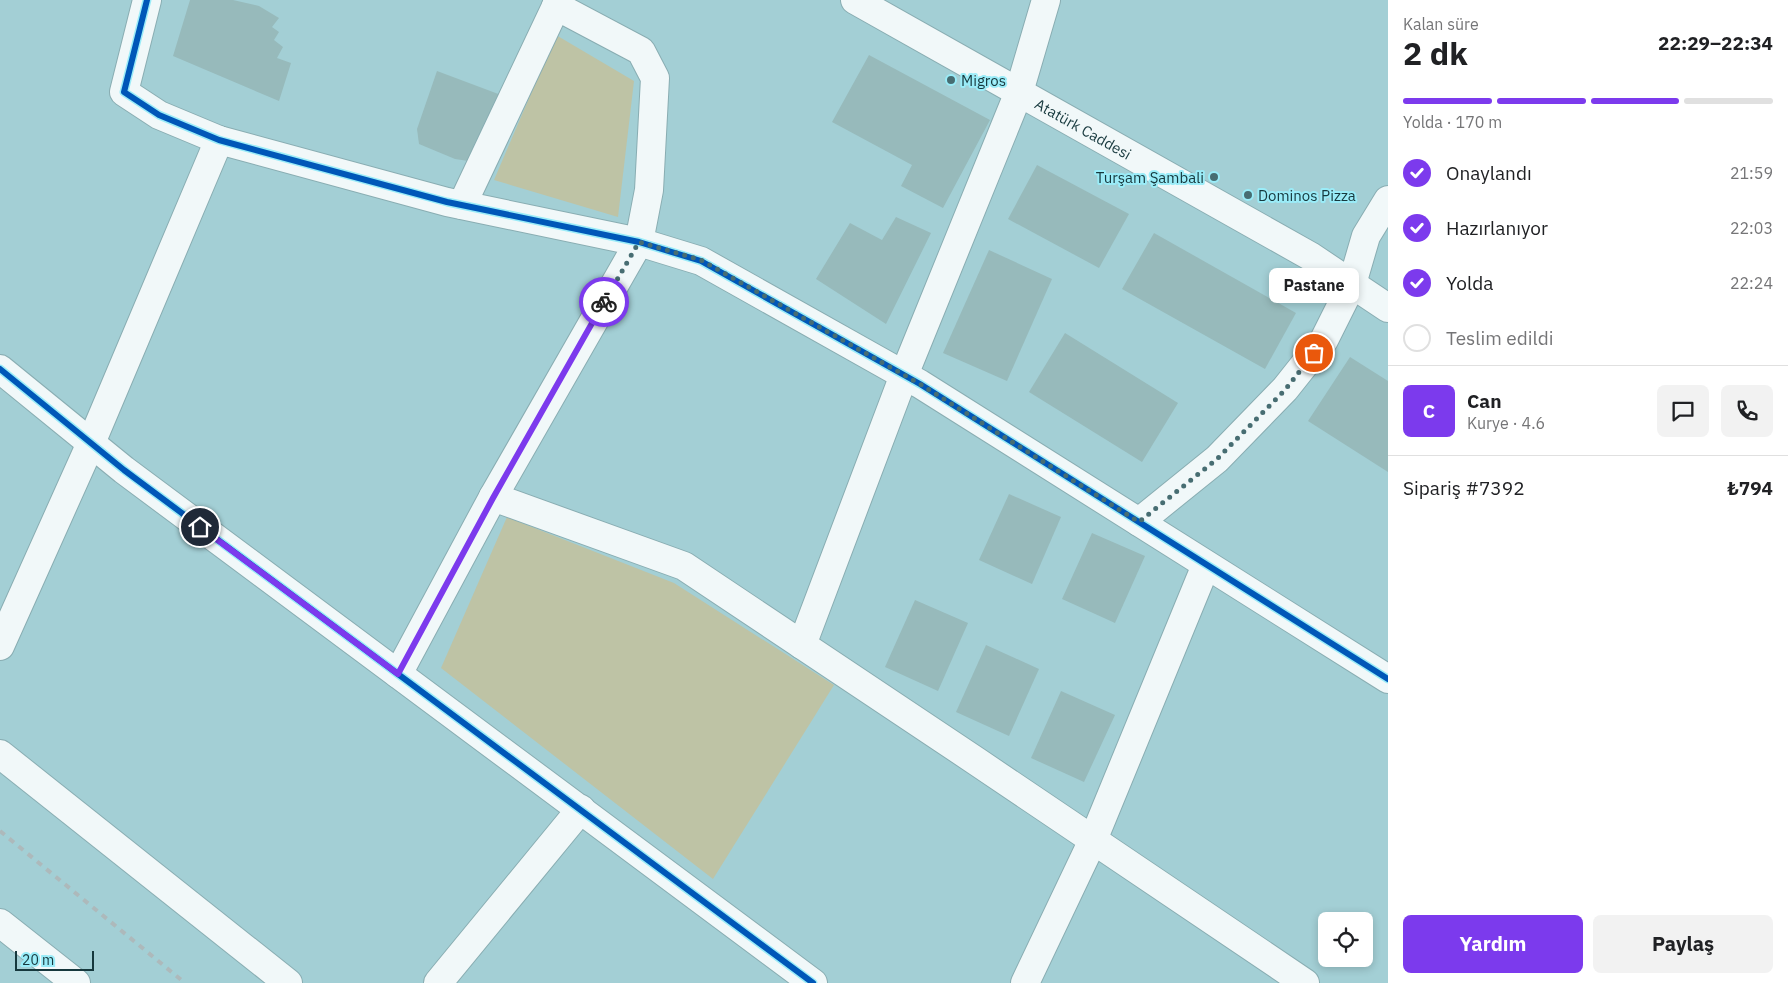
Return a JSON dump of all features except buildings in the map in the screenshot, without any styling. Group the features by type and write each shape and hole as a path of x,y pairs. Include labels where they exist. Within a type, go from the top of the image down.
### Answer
{"street":[{"path":"147,0 124,92 159,115 219,140 462,205 639,242 701,260 904,375 1388,679"},
{"name":"Atatürk Caddesi","path":"855,0 1310,256 1388,308"},
{"path":"802,645 904,375 1019,92 1046,0"},
{"path":"398,674 493,498 639,242 649,190 655,78 641,51 558,3 462,205"},
{"path":"0,646 91,443 219,140"},
{"path":"1139,522 1217,459 1285,390 1324,340 1352,284 1366,236 1388,200"},
{"path":"0,369 124,470 813,983"},
{"path":"493,498 684,566 1305,983"},
{"path":"1025,983 1093,840 1206,565"},
{"path":"0,754 288,983"},
{"path":"438,983 581,809"},
{"path":"0,923 76,983"}],"green space":[{"path":"556,35 634,81 618,217 494,180"},
{"path":"507,517 674,583 834,685 713,879 441,668"}],"railway":[{"path":"0,831 185,983"}],"cycle path":[{"path":"147,0 124,92 159,115 219,140 447,202 639,242 701,261 920,384 1388,679"},
{"path":"0,369 124,470 813,983"}],"way so far":[{"path":"604,302 639,242 701,260 920,384 1139,522 1217,459 1285,390 1314,353"}],"place":[{"name":"Migros","path":"951,80"},
{"name":"Turşam Şambali","path":"1214,177"},
{"name":"Dominos Pizza","path":"1248,195"},
{"name":"Pastane","path":"1314,353"}],"route":[{"path":"200,527 398,674 493,498 604,302"}]}
